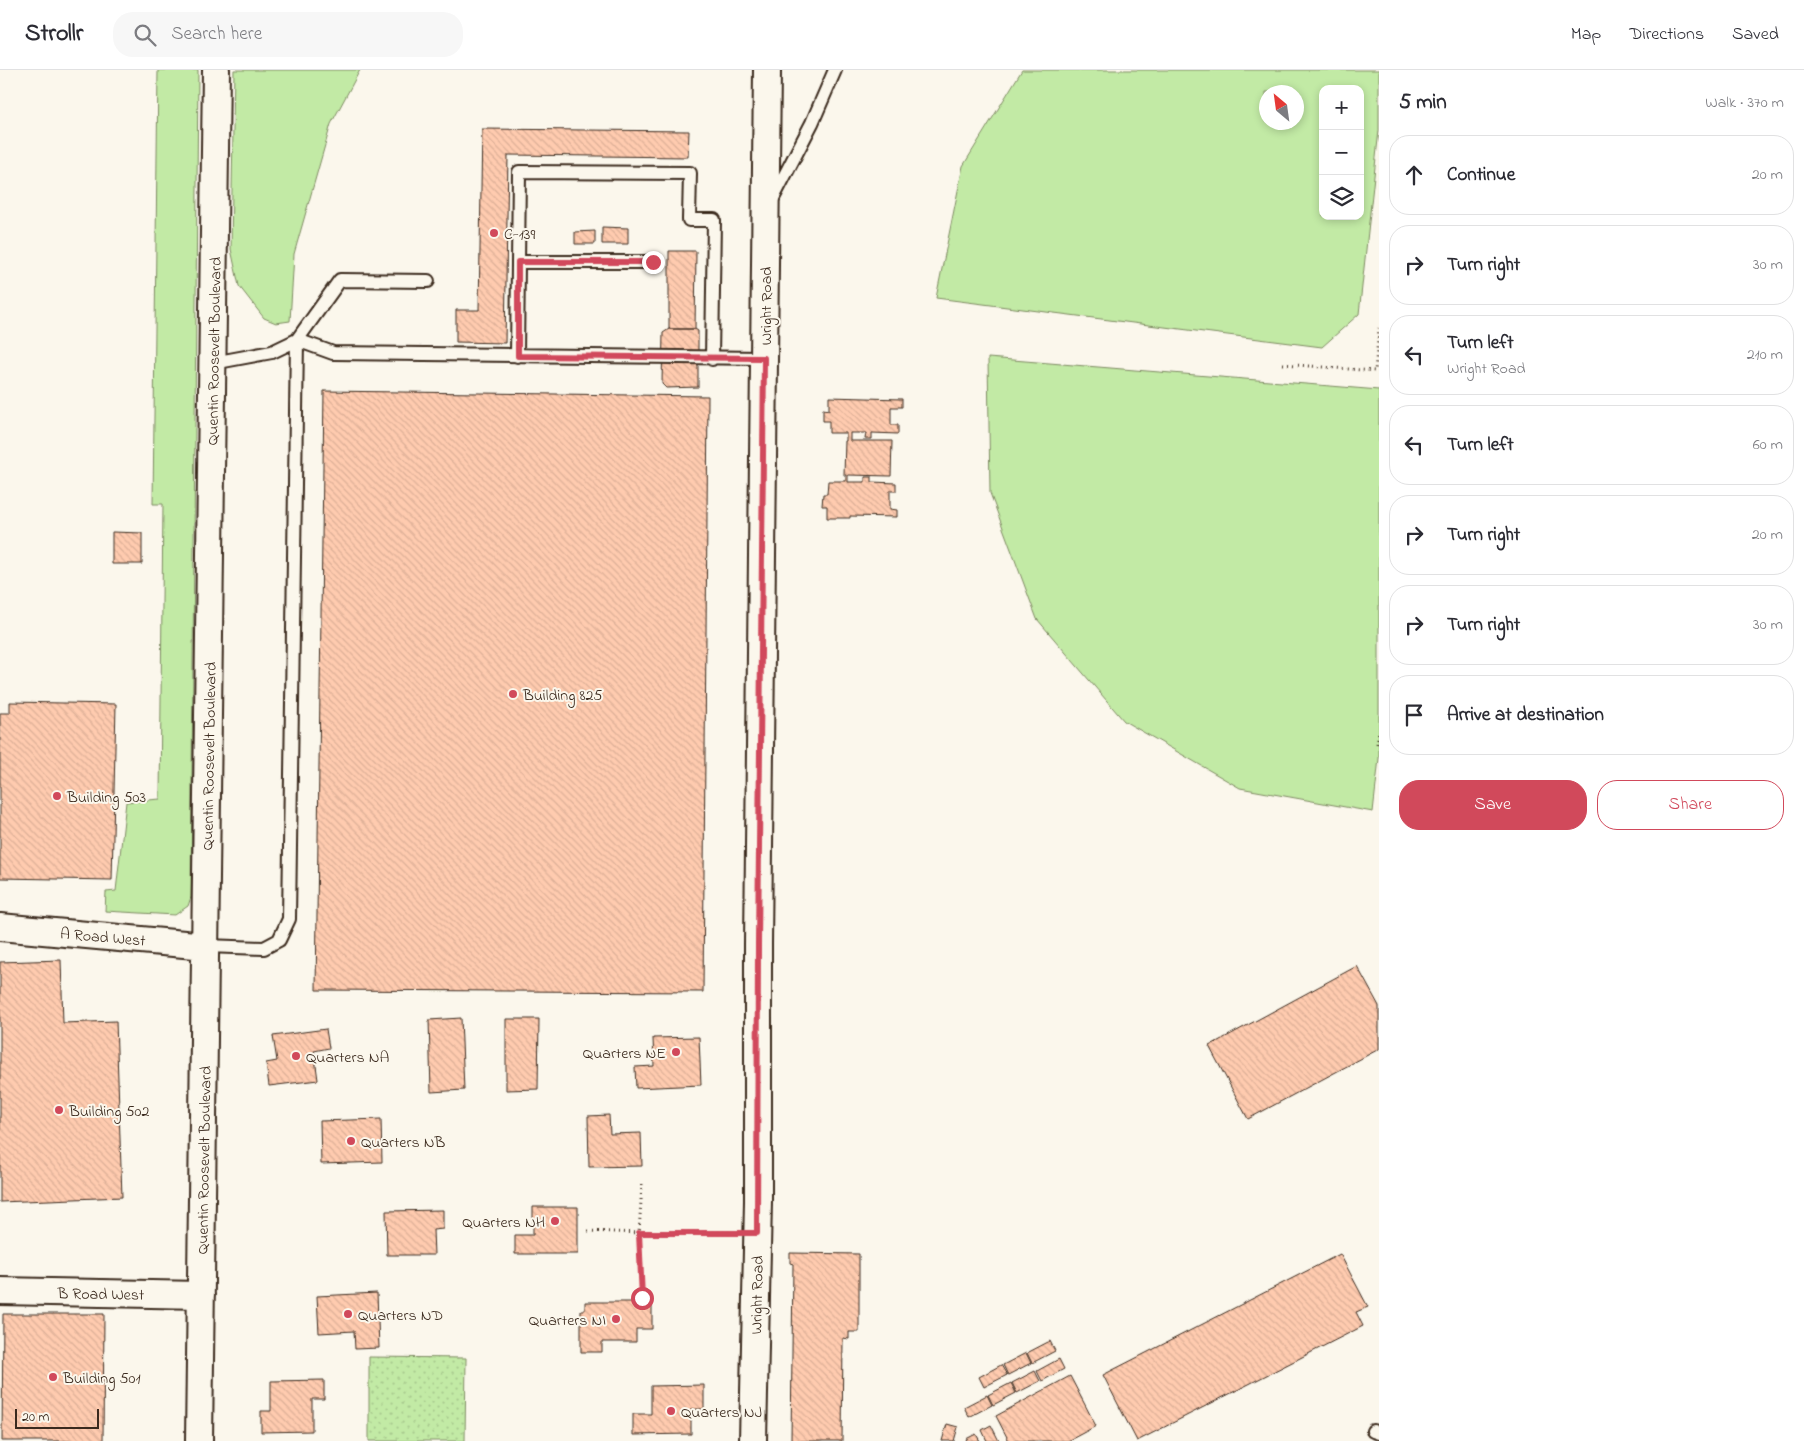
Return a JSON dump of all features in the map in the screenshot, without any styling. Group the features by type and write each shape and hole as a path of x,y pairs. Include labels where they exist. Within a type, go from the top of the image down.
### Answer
{"street":[{"name":"Quentin Roosevelt Boulevard","path":"199,1441 216,70"},
{"name":"Wright Road","path":"753,1441 757,1233 767,70"},
{"name":"A Road West","path":"0,927 206,946"},
{"name":"B Road West","path":"0,1291 201,1295"}],"lane":[{"path":"766,213 812,123 836,70"},
{"path":"518,356 519,172 690,173 689,220 714,220 712,359"},
{"path":"518,262 653,262"},
{"path":"213,362 272,352 297,340 340,280 428,281"},
{"path":"297,340 333,353 712,359 764,358"},
{"path":"206,946 264,948 279,940 289,919 297,340"}],"path":[{"path":"1379,328 1376,371 1379,375"},
{"path":"1283,364 1376,371"},
{"path":"1377,744 1379,731"},
{"path":"642,1184 639,1233 642,1298"},
{"path":"588,1231 757,1233"}],"green space":[{"path":"158,70 198,70 191,897 188,906 175,915 105,911 106,892 116,891 126,802 160,799 163,504 153,504"},
{"path":"234,70 360,70 331,124 294,254 290,321 276,323 264,318 239,286 231,249"},
{"path":"1022,70 1379,70 1379,130 1359,314 1322,347 936,298 963,166"},
{"path":"988,358 1379,390 1379,758 1373,812 1240,788 1124,721 1037,619 990,493"},
{"path":"369,1357 466,1358 465,1441 369,1441"}],"building":[{"name":"C-139","path":"482,129 689,131 688,157 508,155 505,343 456,342 456,310 479,310"},
{"path":"602,227 628,228 628,244 602,244"},
{"path":"595,231 595,244 575,244 575,232"},
{"path":"669,251 696,251 695,329 669,329"},
{"path":"669,329 695,329 698,331 698,387 666,388 662,384 663,333"},
{"name":"Building 825","path":"324,391 708,396 703,992 316,990"},
{"path":"829,397 902,399 902,407 891,407 891,425 898,425 898,434 872,433 872,439 865,439 866,433 850,433 850,441 892,441 891,476 848,475 848,482 865,482 865,477 872,477 872,482 896,483 896,491 890,491 890,509 897,510 897,517 850,516 850,518 827,518 827,506 822,506 823,494 827,494 828,481 846,481 846,475 844,475 846,433 829,433 829,421 823,421 823,409 829,410"},
{"path":"112,532 142,533 142,564 112,564"},
{"name":"Building 503","path":"10,702 116,704 112,880 0,878 0,713 10,713"},
{"name":"Building 502","path":"61,960 63,1023 116,1021 122,1197 0,1202 0,962"},
{"path":"1357,966 1379,1006 1379,1049 1248,1119 1209,1046"},
{"path":"461,1018 464,1090 431,1092 429,1020"},
{"path":"506,1019 539,1019 538,1089 506,1090"},
{"name":"Quarters NA","path":"326,1029 329,1048 314,1051 318,1080 269,1086 266,1063 277,1061 273,1036"},
{"name":"Quarters NE","path":"699,1037 701,1085 636,1088 635,1067 654,1066 653,1038"},
{"path":"609,1115 610,1134 641,1133 642,1166 589,1167 588,1116"},
{"name":"Quarters NB","path":"381,1119 382,1162 321,1164 320,1121"},
{"name":"Quarters NH","path":"533,1207 578,1207 578,1254 515,1254 515,1235 533,1235"},
{"path":"443,1210 443,1229 433,1230 434,1255 387,1255 386,1211"},
{"path":"790,1253 859,1254 859,1332 849,1332 849,1339 843,1338 842,1441 791,1441 793,1264 790,1263"},
{"path":"1340,1254 1368,1307 1356,1312 1363,1326 1137,1441 1103,1375"},
{"name":"Quarters ND","path":"377,1293 379,1348 355,1349 354,1331 319,1333 317,1296"},
{"name":"Quarters NI","path":"585,1302 652,1302 652,1329 636,1329 636,1342 602,1342 602,1352 581,1352 581,1310 585,1310"},
{"name":"Building 501","path":"3,1314 104,1314 103,1441 2,1441"},
{"path":"1050,1341 1055,1351 1032,1363 1027,1353"},
{"path":"1026,1353 1031,1363 1008,1375 1003,1365"},
{"path":"1059,1359 1064,1369 1042,1381 1037,1371"},
{"path":"1001,1365 1007,1375 984,1387 979,1377"},
{"path":"1035,1371 1040,1381 1017,1393 1012,1383"},
{"path":"1070,1376 1096,1426 1068,1441 1009,1441 996,1416"},
{"path":"324,1380 324,1399 312,1399 312,1431 261,1432 261,1411 271,1411 271,1381"},
{"path":"1011,1383 1016,1393 993,1405 988,1395"},
{"name":"Quarters NJ","path":"704,1385 704,1409 691,1409 691,1434 633,1435 633,1414 651,1414 651,1386"},
{"path":"987,1395 992,1405 969,1417 964,1407"},
{"path":"947,1424 958,1427 954,1441 942,1441"},
{"path":"991,1425 999,1441 987,1441 982,1430"},
{"path":"976,1434 980,1441 967,1441 966,1439"}],"place":[{"name":"C-139","path":"494,233"},
{"name":"Building 825","path":"513,694"},
{"name":"Building 503","path":"57,796"},
{"name":"Quarters NE","path":"676,1052"},
{"name":"Quarters NA","path":"296,1056"},
{"name":"Building 502","path":"59,1110"},
{"name":"Quarters NB","path":"351,1141"},
{"name":"Quarters NH","path":"555,1221"},
{"name":"Quarters ND","path":"348,1314"},
{"name":"Quarters NI","path":"616,1319"},
{"name":"Building 501","path":"53,1377"},
{"name":"Quarters NJ","path":"671,1411"}],"route":[{"path":"642,1298 639,1233 757,1233 764,358 518,356 518,262 653,262"}]}
